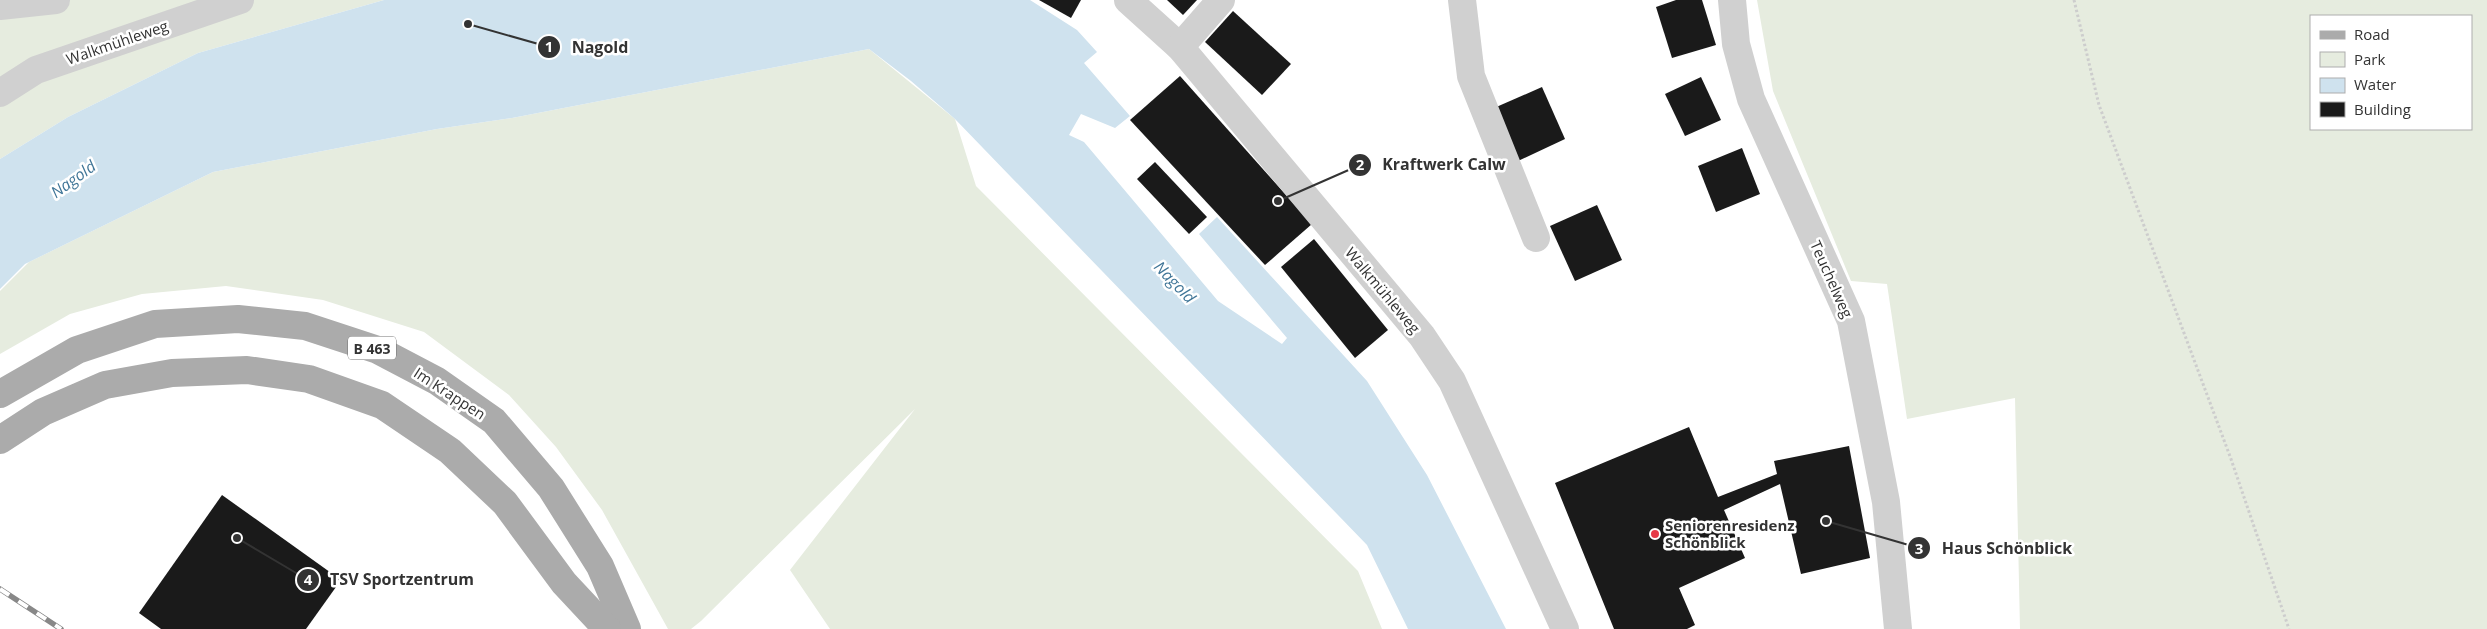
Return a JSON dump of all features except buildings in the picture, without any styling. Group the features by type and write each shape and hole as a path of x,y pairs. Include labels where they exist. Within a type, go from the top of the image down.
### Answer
{"main road":[{"name":"Im Krappen","path":"0,394 77,350 155,324 238,319 306,326 378,350 437,381 494,421 551,488 600,566 627,629"},
{"path":"0,440 43,412 105,385 172,373 247,370 308,379 382,405 450,451 505,503 564,584 607,629"}],"street":[{"path":"0,6 56,0"},
{"name":"Walkmühleweg","path":"0,93 36,70 240,0"},
{"name":"Walkmühleweg","path":"1128,0 1180,47 1422,336 1452,381 1565,629"},
{"path":"1180,47 1221,0"},
{"path":"1462,0 1471,76 1536,238"},
{"name":"Teuchelweg","path":"1732,0 1736,44 1751,99 1851,321 1886,502 1898,629"}],"path":[{"path":"2074,0 2099,105 2231,459 2289,629"}],"green space":[{"path":"0,0 384,0 198,53 68,117 0,159"},
{"path":"1757,0 2487,0 2487,629 2020,629 2015,398 1907,419 1887,284 1851,281 1773,91"},
{"path":"869,49 955,119 976,186 1358,571 1382,629 830,629 790,570 915,409 701,621 691,629 668,629 602,510 556,447 509,395 424,332 323,300 226,286 142,294 70,314 0,354 0,291 29,262 213,172 437,129 512,118"}],"water":[{"path":"384,0 1030,0 1077,30 1097,52 1084,63 1130,116 1115,128 1081,114 1069,135 1084,142 1218,301 1282,344 1287,338 1199,234 1217,217 1367,381 1427,475 1506,629 1408,629 1367,545 955,119 911,81 869,49 512,118 437,129 213,172 25,264 0,289 0,159 68,117 198,53"}],"railway":[{"path":"0,589 61,629"}],"place":[{"name":"Nagold","path":"468,24"},
{"name":"Kraftwerk Calw","path":"1278,201"},
{"name":"Haus Schönblick","path":"1826,521"},
{"name":"Seniorenresidenz Schönblick","path":"1655,534"},
{"name":"TSV Sportzentrum","path":"237,538"}]}
